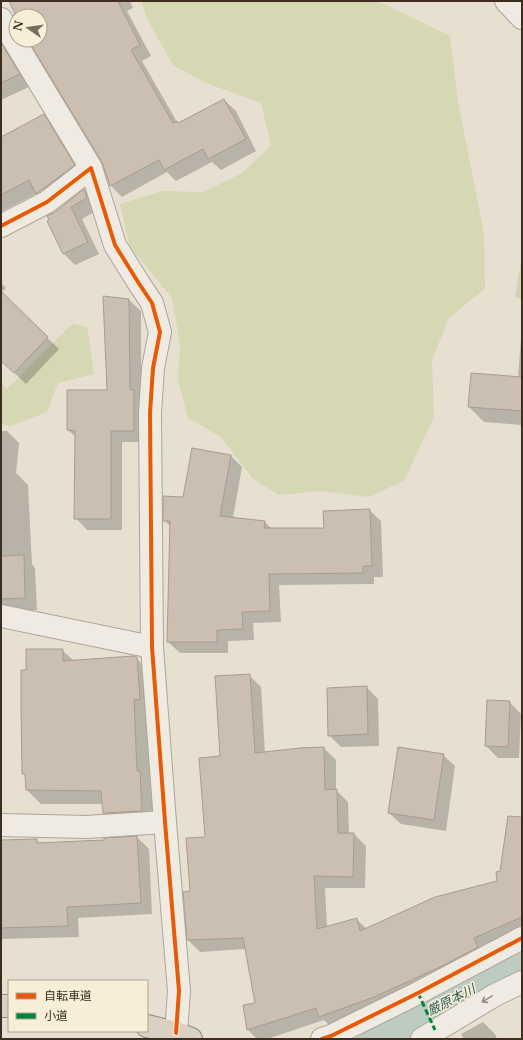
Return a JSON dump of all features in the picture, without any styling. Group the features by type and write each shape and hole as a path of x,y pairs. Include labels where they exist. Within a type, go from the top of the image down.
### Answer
{"highway":[{"path":"148,1026 184,1036"}],"street":[{"path":"506,1 522,18"},
{"path":"1,19 91,168 115,245 152,303 160,332 153,368 150,413 152,647 165,822 184,1036"},
{"path":"1,226 47,202 91,168"},
{"path":"1,616 152,647"},
{"path":"1,825 86,827 165,822"},
{"path":"322,1039 332,1036 418,993 522,938"},
{"path":"422,1039 495,995 522,982"}],"green space":[{"path":"141,1 378,1 450,36 458,102 484,233 485,288 449,318 432,360 434,417 404,481 368,497 321,491 279,495 253,479 221,437 188,418 178,380 180,345 172,298 130,247 120,204 163,191 203,192 242,173 271,146 261,103 206,83 173,65 147,19"},
{"path":"522,256 522,299 515,297"},
{"path":"72,324 87,327 94,374 58,383 47,412 11,426 1,424 1,383 7,389"}],"building":[{"path":"9,1 118,1 140,45 131,50 173,123 177,121 178,123 224,99 246,139 208,159 203,149 164,170 159,160 110,186 102,162 33,48 48,48 48,8 12,8"},
{"path":"1,43 20,74 1,83"},
{"path":"44,114 75,165 36,194 29,180 1,195 1,137"},
{"path":"84,189 87,198 71,207 88,242 63,254 47,221 49,220 47,216 55,212"},
{"path":"1,291 48,337 14,373 1,361"},
{"path":"103,296 129,299 130,390 134,390 134,431 111,431 111,519 74,519 75,431 67,430 67,390 107,390"},
{"path":"471,373 522,377 522,411 468,407"},
{"path":"192,448 231,455 220,516 265,521 264,528 324,528 323,511 370,509 372,566 363,566 363,573 269,574 270,611 242,612 243,629 217,630 217,642 167,642 170,521 163,521 163,496 183,497"},
{"path":"24,555 25,598 1,599 1,556"},
{"path":"26,649 63,649 63,661 133,656 137,657 140,699 134,700 137,771 140,771 142,811 103,813 101,791 26,790 25,774 22,774 21,670 26,670"},
{"path":"250,674 255,753 324,747 325,790 337,789 338,833 354,833 353,877 314,876 317,929 357,918 360,931 435,897 497,881 496,872 500,871 508,816 522,817 522,917 474,938 478,947 442,966 374,997 319,1017 316,1008 247,1030 243,1005 255,1003 243,938 187,940 183,892 190,891 186,838 205,837 199,758 220,756 215,676"},
{"path":"367,686 368,734 328,736 327,688"},
{"path":"487,700 510,701 508,747 485,746"},
{"path":"398,747 444,754 434,820 388,813"},
{"path":"137,836 141,903 67,907 68,926 1,928 1,840 37,839 37,843 104,840 104,838"}],"waterway":[{"name":"厳原本川","path":"382,1039 388,1032 522,964"}],"marked path":[{"path":"418,993 435,1030"}],"cycle path":[{"path":"1,226 47,202 91,168 115,245 152,303 160,332 153,368 150,413 152,647 179,991 176,1033"},
{"path":"322,1039 418,993 522,938"}]}
